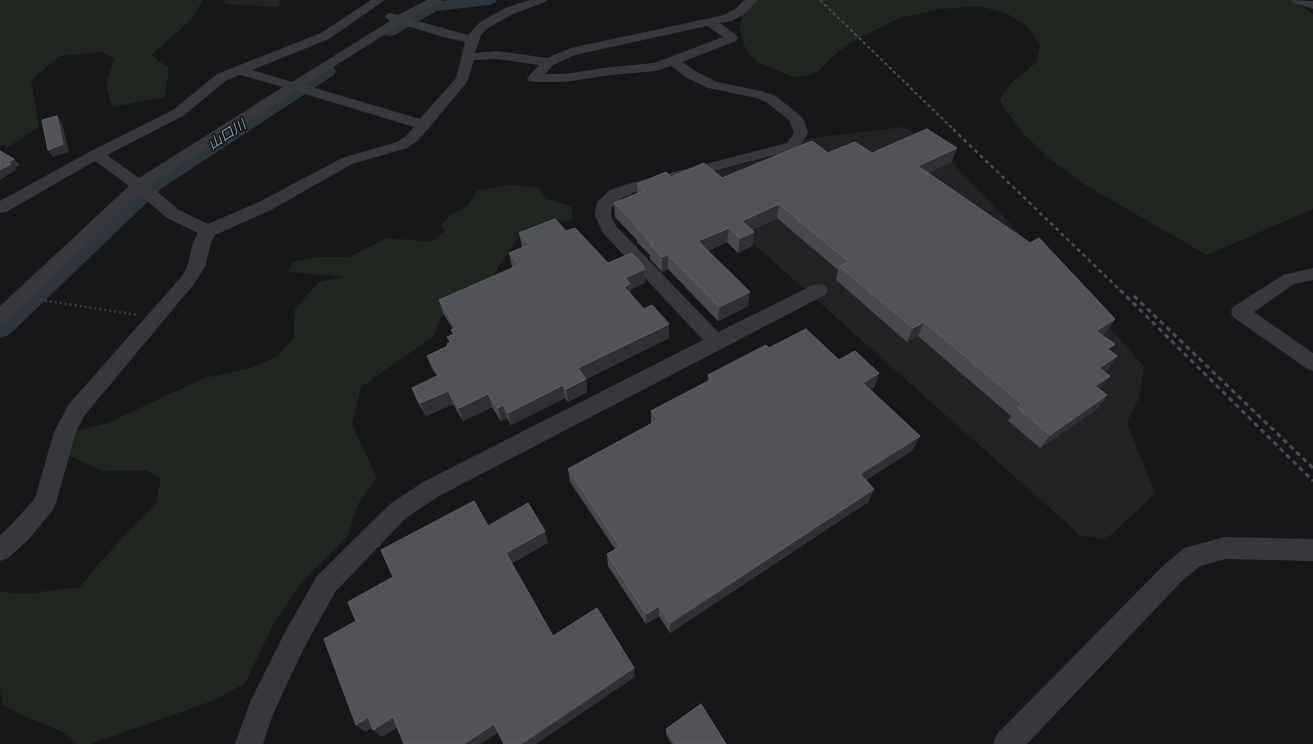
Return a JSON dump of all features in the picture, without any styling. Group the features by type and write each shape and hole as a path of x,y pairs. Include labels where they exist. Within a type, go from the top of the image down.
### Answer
{"street":[{"path":"0,208 96,154 178,113 222,77 325,36 379,0"},
{"path":"0,317 144,189 294,86 400,20 436,0"},
{"path":"0,550 20,532 45,503 65,432 76,410 188,280 196,267 202,243 208,231 265,206 347,161 402,145 412,138 424,125 462,79 467,63 471,39 475,33 484,25 503,14 541,0"},
{"path":"712,23 732,38 656,67 612,71 564,78 534,78 548,62 571,52 712,23 728,18 739,12 752,0"},
{"path":"1296,0 1313,5"},
{"path":"366,10 461,38 471,39"},
{"path":"467,57 497,55 548,62"},
{"path":"674,61 692,75 713,85 771,98 796,118 801,133 794,146 634,187 616,194 604,205 603,216 609,229 716,342"},
{"path":"238,70 424,125"},
{"path":"96,154 144,189 173,214 208,231"},
{"path":"1313,274 1289,279 1240,312 1313,363"},
{"path":"249,744 264,703 294,641 326,584 398,511 431,489 819,290"},
{"path":"1007,744 1173,573 1192,556 1225,548 1313,550"}],"path":[{"path":"39,300 155,317"}],"shaded area":[{"path":"0,0 203,0 191,20 151,55 169,68 165,97 112,107 106,84 115,58 101,52 60,56 31,80 39,127 8,147 0,145"},
{"path":"223,0 281,0 278,7 226,4"},
{"path":"742,0 1294,0 1313,14 1313,209 1207,255 1087,186 1050,159 1025,135 1005,109 1000,99 1012,82 1036,63 1040,45 1030,29 1008,14 980,6 941,9 899,18 851,42 832,57 819,71 805,76 793,77 755,61 745,47 739,28 743,13"},
{"path":"904,127 943,153 1119,338 1144,367 1139,398 1127,422 1155,494 1105,540 1080,535 681,179 790,153 805,139"},
{"path":"506,185 538,187 546,199 571,206 573,220 549,224 518,238 486,286 465,291 440,319 434,336 361,387 352,425 377,478 358,504 348,536 303,581 275,621 245,683 215,700 90,744 77,744 63,732 23,716 3,705 0,689 0,592 25,594 80,587 99,563 156,503 161,479 146,470 102,471 68,455 75,431 108,423 204,378 247,369 277,357 294,337 295,309 319,282 344,277 288,272 293,262 319,257 349,257 387,238 432,242 445,231 441,225 451,215 469,205 477,191"}],"building":[{"path":"57,116 63,144 48,150 42,120"},
{"path":"927,129 957,148 918,166 1030,243 1039,238 1115,319 1096,331 1115,344 1107,349 1117,356 1099,368 1110,376 1095,386 1107,395 1050,435 1017,407 1022,404 924,322 913,328 839,266 849,262 779,204 742,221 754,232 740,238 729,228 698,241 750,292 719,307 668,255 662,257 650,245 652,244 637,228 638,227 614,203 644,191 637,184 666,172 671,177 704,163 722,178 812,141 828,153 855,142 872,153"},
{"path":"0,151 14,159 8,163 11,164 0,170"},
{"path":"555,219 566,231 575,228 608,263 632,253 645,269 625,278 630,284 624,287 644,309 652,305 669,324 578,368 586,379 566,389 563,385 508,413 503,405 498,408 488,394 459,408 448,391 420,403 412,388 439,375 427,356 448,346 447,344 451,342 447,337 454,334 451,330 456,328 439,300 519,265 509,253 529,245 519,233"},
{"path":"806,329 839,360 855,351 879,373 863,383 920,436 860,474 874,489 670,623 659,606 646,614 607,554 620,547 568,469 658,420 651,411 712,379 708,375 766,345 769,348"},
{"path":"474,501 488,526 528,503 545,531 506,553 553,636 597,608 634,668 521,744 504,744 494,724 464,744 404,744 393,717 373,730 368,717 356,725 324,639 356,621 348,602 393,577 381,550"},
{"path":"701,704 726,744 676,744 666,729"}],"waterway":[{"name":"山口川","path":"389,31 432,7 489,0"},
{"name":"山口川","path":"0,328 154,183 327,71"}],"railway":[{"path":"820,0 954,130"},
{"path":"953,129 1121,291"},
{"path":"1120,290 1313,481"},
{"path":"1134,296 1313,468"}]}
